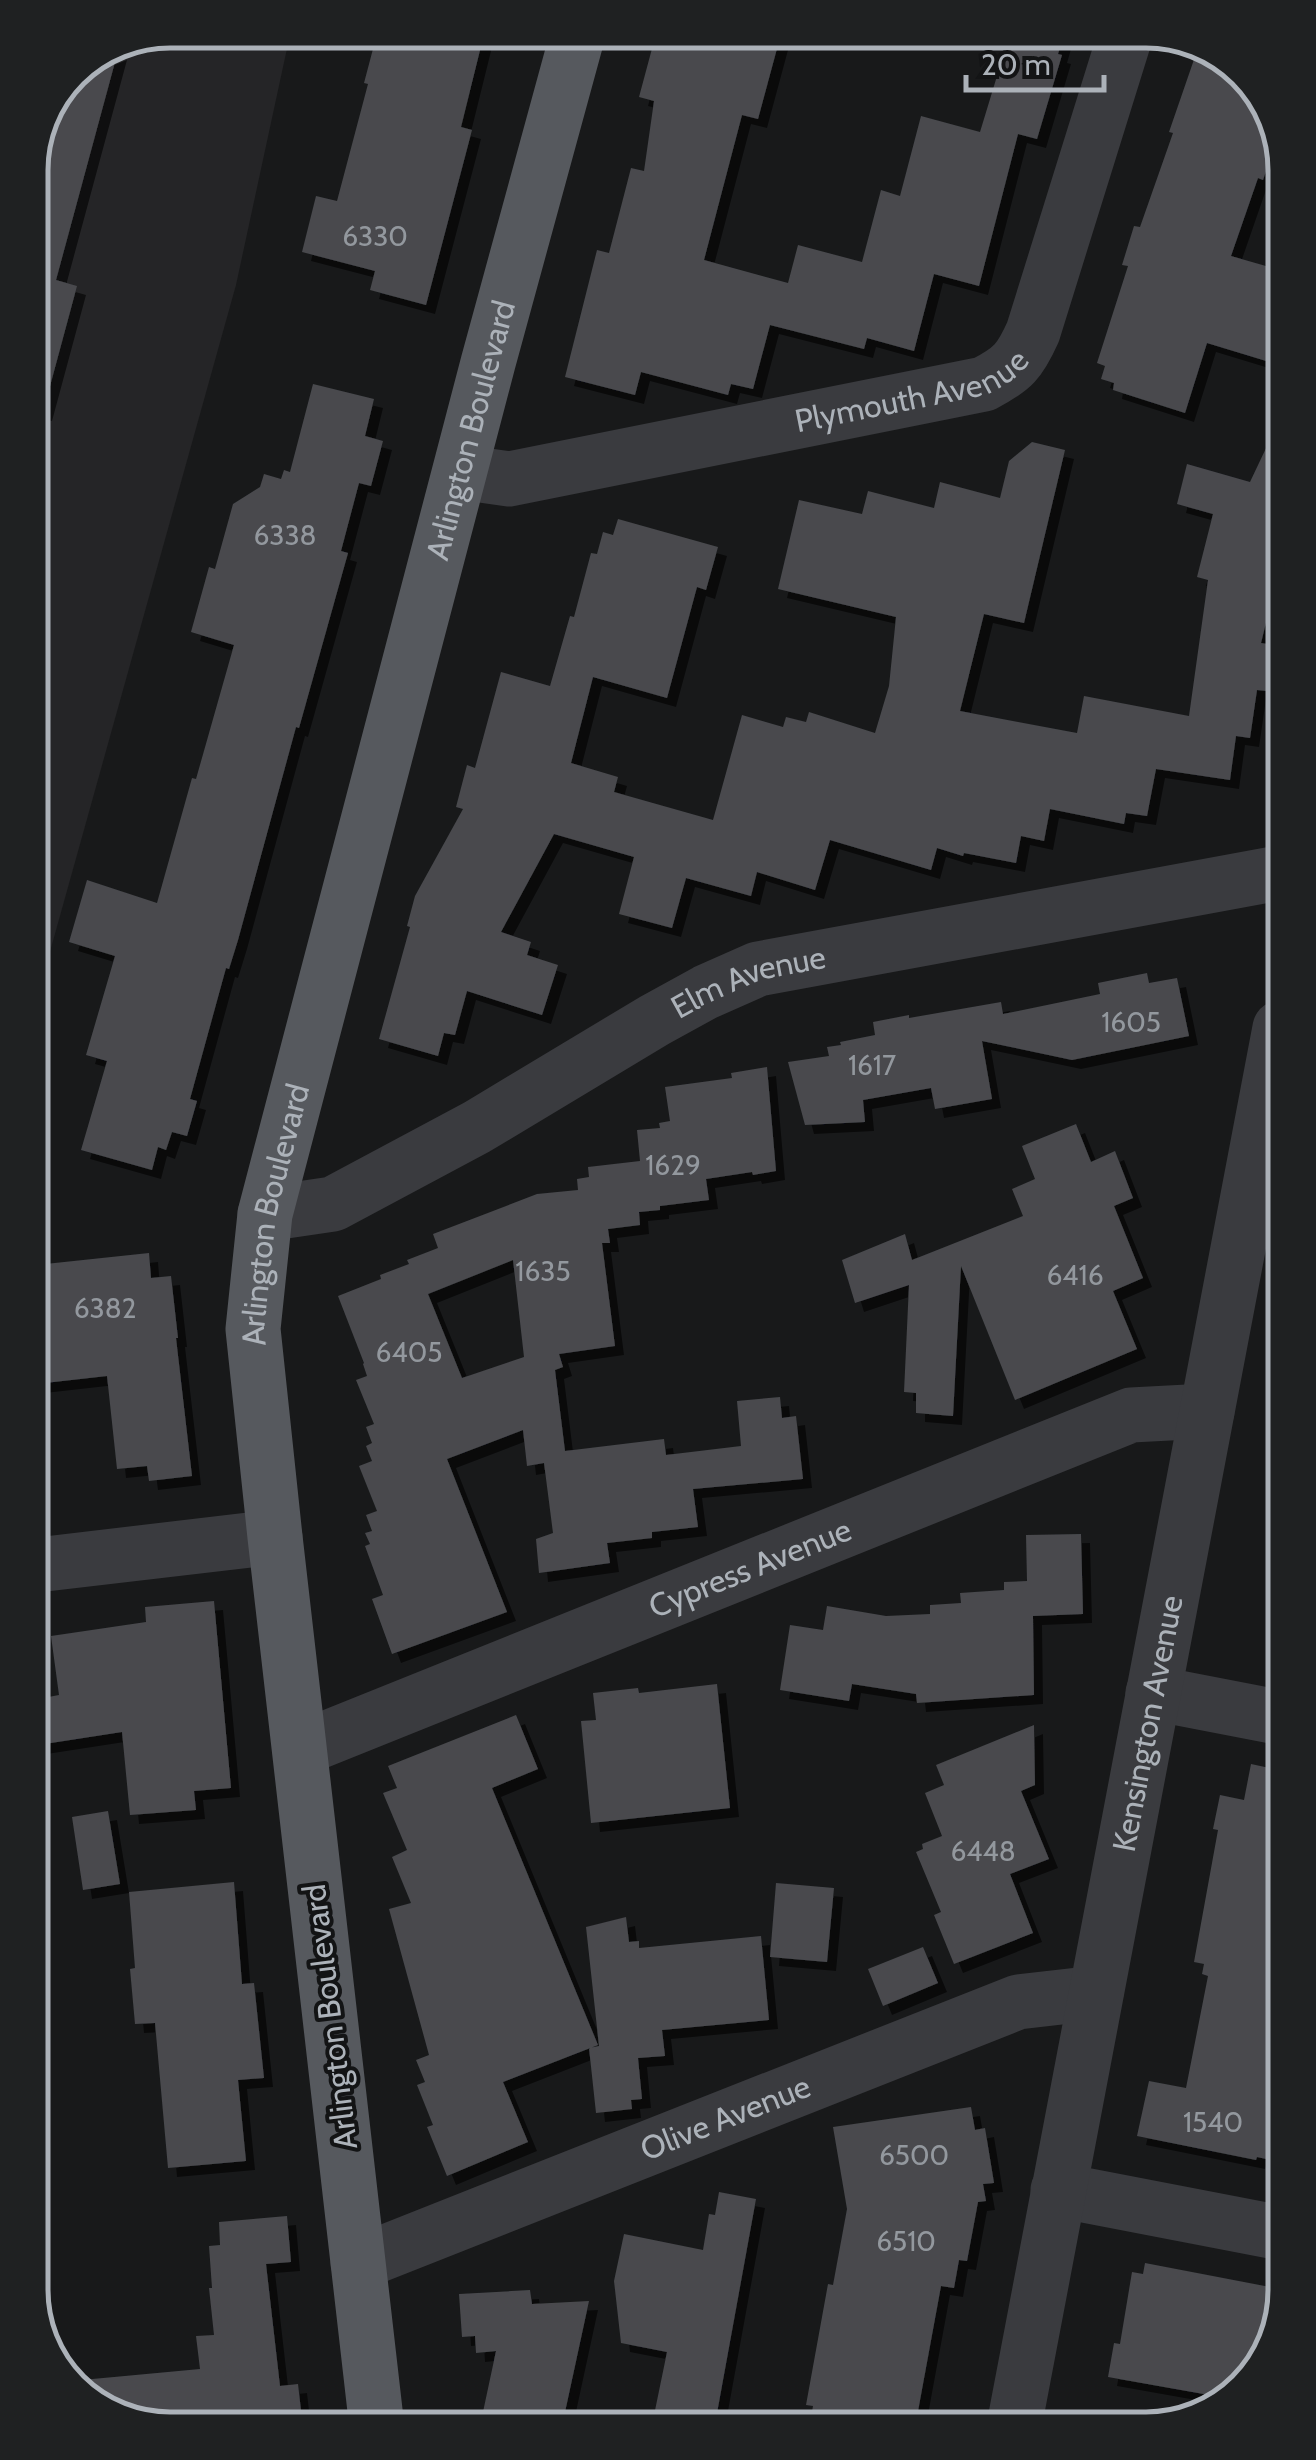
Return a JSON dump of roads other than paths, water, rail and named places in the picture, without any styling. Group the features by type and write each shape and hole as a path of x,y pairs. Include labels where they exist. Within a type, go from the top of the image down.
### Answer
{"main road":[{"name":"Arlington Boulevard","path":"375,2412 253,1329 265,1214 573,48"}],"street":[{"name":"Plymouth Avenue","path":"460,472 509,479 984,384 999,376 1023,354 1033,332 1121,48"},
{"name":"Elm Avenue","path":"265,1214 333,1204 477,1127 655,1020 758,969 1268,875"},
{"name":"Kensington Avenue","path":"1017,2412 1207,1412 1265,1197 1268,1163"},
{"name":"Cypress Avenue","path":"300,1749 1131,1415 1207,1412"},
{"path":"48,1564 275,1538"},
{"path":"1153,1693 1268,1715"},
{"name":"Olive Avenue","path":"358,2263 1018,2002 1096,1993"},
{"path":"1058,2190 1268,2231"}]}
